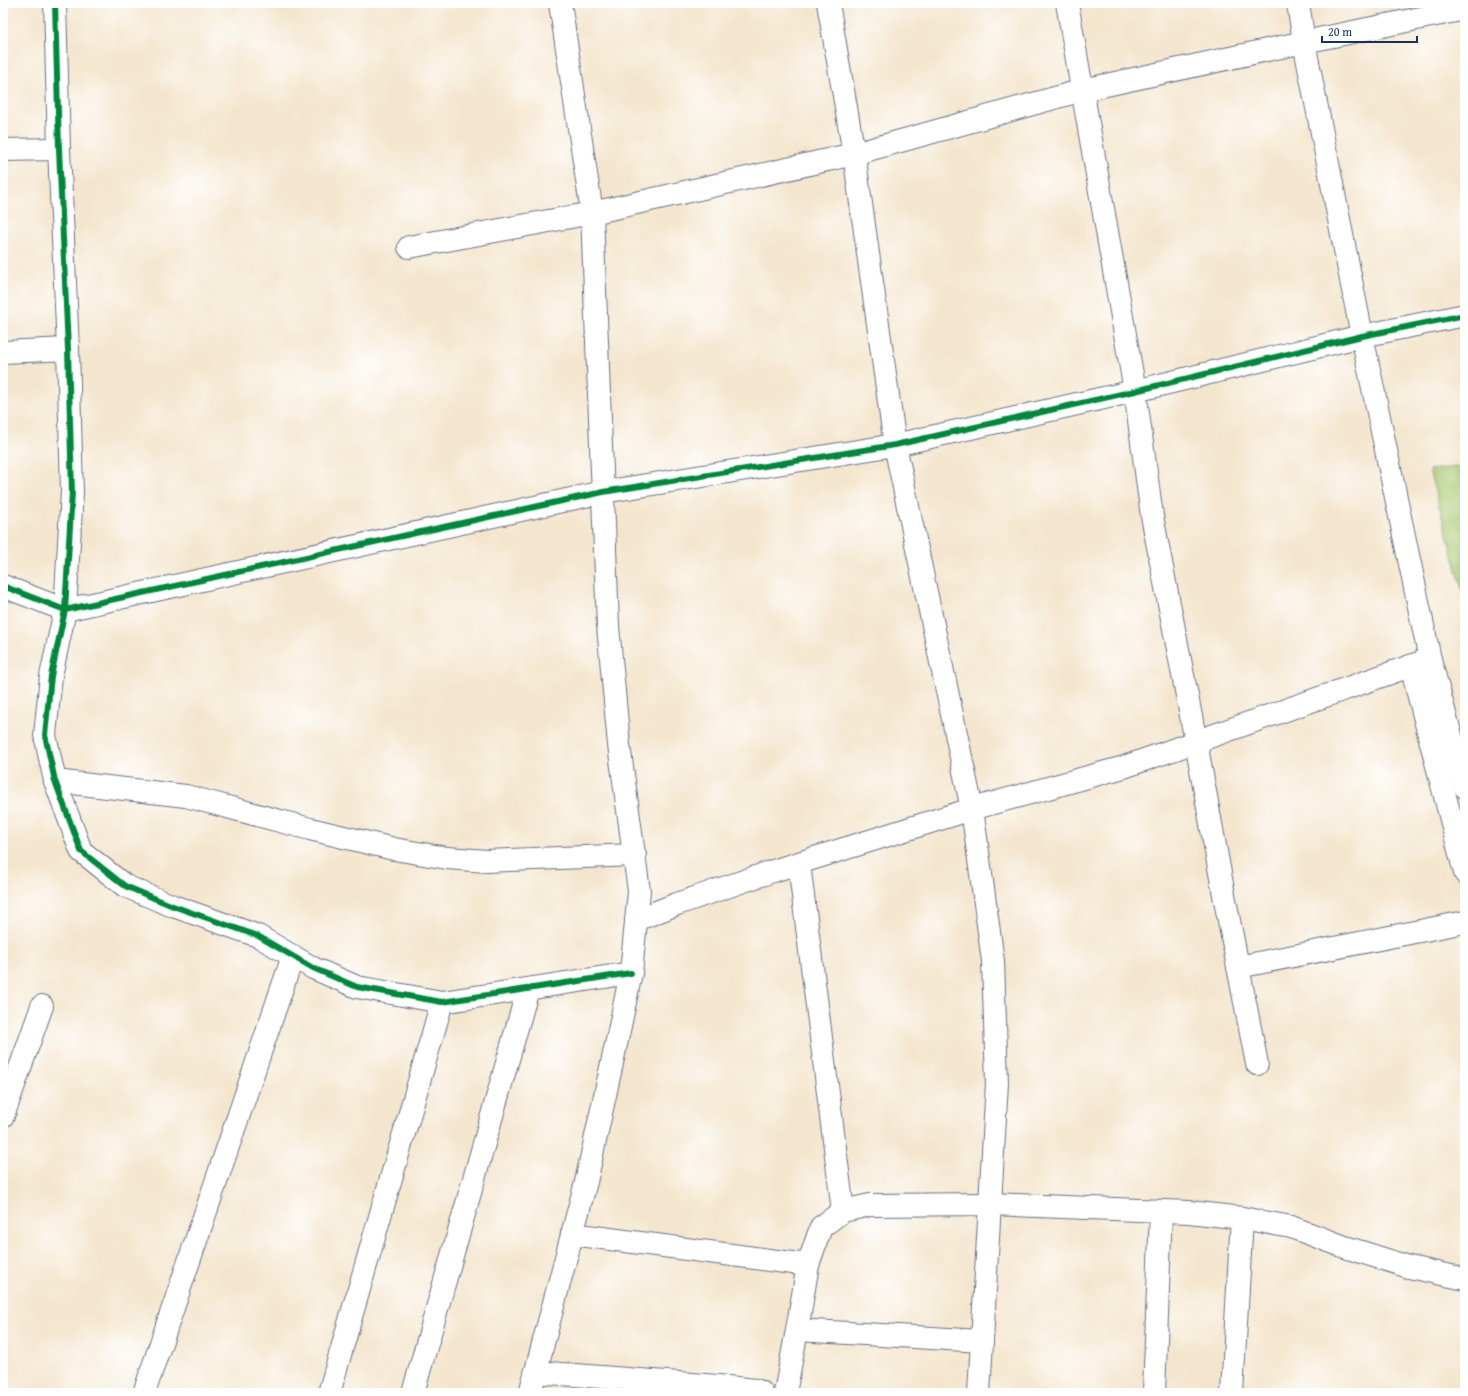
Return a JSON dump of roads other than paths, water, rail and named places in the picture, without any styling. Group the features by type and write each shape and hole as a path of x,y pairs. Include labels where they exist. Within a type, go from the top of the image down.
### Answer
{"street":[{"path":"55,3 72,492 65,610 51,676 45,735 55,781 81,851 125,886 173,906 258,936 313,968 357,988 442,1002 631,973"},
{"path":"530,1393 586,1182 619,1031 631,973 639,891 619,745 608,626 592,213 560,3"},
{"path":"828,3 854,154 895,445 972,809 993,961 997,1083 979,1393"},
{"path":"1067,3 1135,391 1152,516 1257,1064"},
{"path":"1298,3 1304,42 1362,336 1420,662 1465,873"},
{"path":"409,248 592,213 854,154 1083,90 1465,9"},
{"path":"3,150 59,149"},
{"path":"3,586 65,610 603,492 895,445 1135,391 1362,336 1465,315"},
{"path":"3,352 68,349"},
{"path":"636,920 677,904 798,864 972,809 1124,767 1420,662"},
{"path":"1420,662 1465,787"},
{"path":"55,781 186,796 310,829 394,849 447,858 487,861 635,855"},
{"path":"798,864 843,1211"},
{"path":"1238,967 1465,922"},
{"path":"144,1393 293,956"},
{"path":"413,1393 528,989"},
{"path":"329,1393 442,1002"},
{"path":"3,1116 42,1006"},
{"path":"785,1393 808,1265 821,1227 843,1211 870,1205 989,1204 1189,1212 1242,1218 1291,1227 1345,1247 1408,1267 1465,1279"},
{"path":"1154,1393 1161,1211"},
{"path":"1232,1393 1242,1218"},
{"path":"572,1234 808,1265"},
{"path":"797,1330 982,1341"},
{"path":"536,1372 718,1386 756,1390 762,1393"}]}
